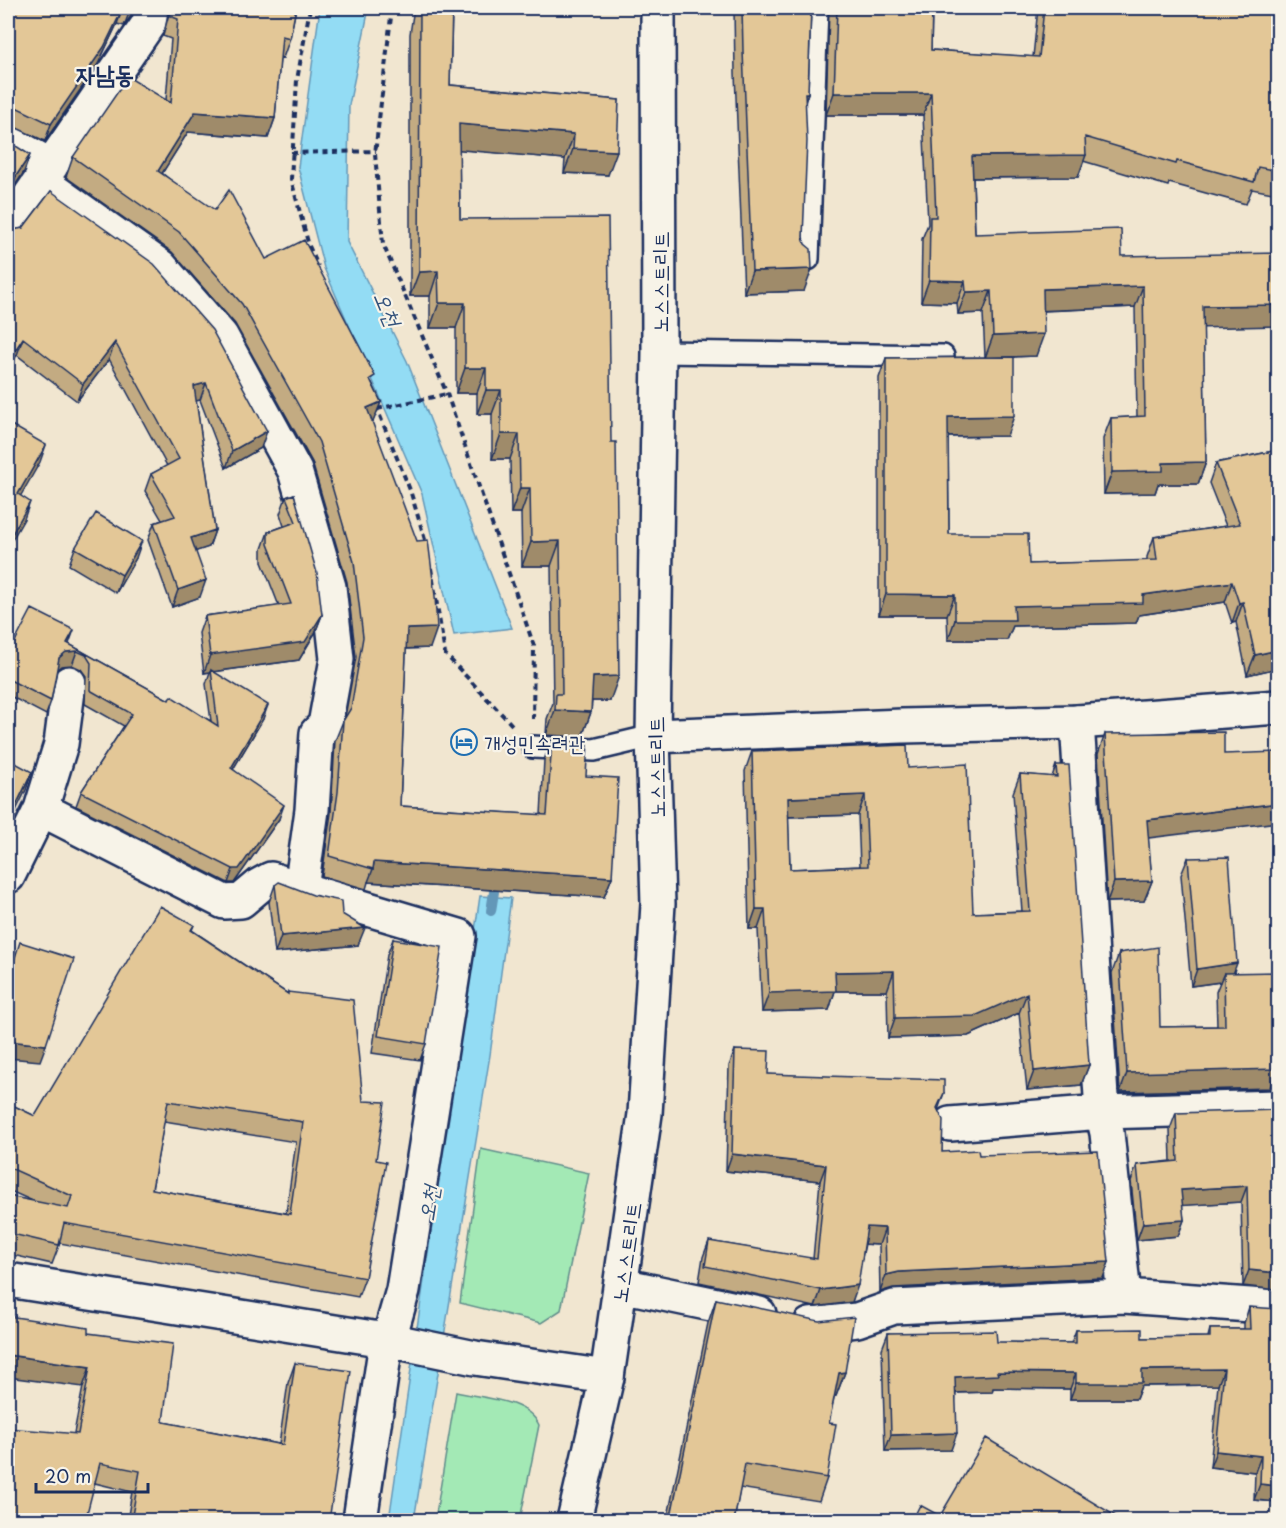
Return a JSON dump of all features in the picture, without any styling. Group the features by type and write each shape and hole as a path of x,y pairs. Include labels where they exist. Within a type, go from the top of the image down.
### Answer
{"street":[{"path":"8,228 149,23 151,8"},
{"name":"노스스트리트","path":"574,1521 607,1377 645,1114 658,904 653,736 659,352 658,8"},
{"path":"8,142 161,267 221,336 296,471 329,587 337,659 325,725 316,733 312,810 302,889"},
{"path":"11,858 41,809 61,744 69,683"},
{"path":"653,736 902,726 1077,723 1278,707"},
{"path":"1077,723 1102,1112 1107,1134 1124,1296"},
{"path":"41,809 224,902 242,901 271,879 459,936 403,1290 360,1521"},
{"path":"950,1124 1102,1112 1278,1107"},
{"path":"8,1280 393,1341 475,1358 607,1377"},
{"path":"621,1285 814,1326 857,1320 894,1307 1124,1296 1278,1307"}],"lane":[{"path":"808,259 817,8"},
{"path":"659,352 943,356"},
{"path":"533,747 594,750 653,736"}],"path":[{"path":"310,8 297,80 291,179 309,246 318,268"},
{"path":"392,8 376,151 383,244 447,394 534,646 533,747"},
{"path":"291,153 376,151"},
{"path":"379,409 447,394"},
{"path":"373,398 410,490 428,550"},
{"path":"430,561 444,630 445,654 533,747"}],"green space":[{"path":"481,1149 589,1173 561,1310 541,1323 460,1303"},
{"path":"456,1392 491,1398 514,1405 533,1416 539,1425 520,1520 435,1520"}],"water":[{"path":"320,8 369,8 349,105 347,242 407,361 512,628 454,635 422,494 324,268 298,167"},
{"path":"480,896 511,898 490,1055 414,1520 389,1520"}],"building":[{"path":"8,8 123,8 104,47 51,124 14,106 8,108"},
{"path":"172,8 296,8 290,38 282,36 275,118 195,112 158,171 215,210 229,190 266,259 304,240 375,376 370,379 381,402 367,408 417,541 428,540 437,628 407,629 400,806 547,815 552,740 588,742 586,776 618,778 612,877 374,862 373,869 329,856 338,792 343,721 351,708 363,637 354,562 319,442 242,304 179,232 73,157 128,77 171,103 178,19 170,16"},
{"path":"420,8 452,8 450,85 619,100 617,151 573,149 574,134 459,124 460,219 608,218 611,442 616,442 619,676 593,677 591,712 555,710 556,694 562,694 560,541 531,542 530,488 520,488 519,434 501,434 501,390 486,390 486,368 465,368 465,303 439,303 438,271 419,272"},
{"path":"742,8 811,8 808,93 805,93 807,141 803,237 805,244 811,249 812,269 752,271"},
{"path":"837,8 932,8 931,50 1039,57 1044,8 1278,8 1278,171 1258,167 1254,182 1177,161 1176,164 1085,137 1086,155 972,156 975,234 1121,229 1122,256 1278,253 1278,305 1203,306 1206,462 1163,463 1163,471 1112,472 1111,418 1145,416 1143,286 1043,289 1044,334 993,336 991,291 966,292 965,281 929,280 930,217 936,217 931,93 834,93"},
{"path":"8,141 30,155 8,188"},
{"path":"51,191 154,264 212,330 267,431 232,451 206,383 194,386 215,530 191,538 206,580 178,590 154,523 175,516 151,474 179,459 115,342 83,384 23,338 8,361 8,228 13,230 23,228"},
{"path":"1014,357 1014,416 948,417 949,534 1028,534 1029,564 1157,560 1154,537 1240,524 1216,463 1278,450 1278,650 1255,655 1243,602 1239,603 1232,582 1143,595 1143,603 1014,606 1015,620 955,620 955,595 886,594 886,358"},
{"path":"8,423 46,445 18,494 30,502 8,541"},
{"path":"294,494 317,573 322,615 305,642 210,655 205,616 291,604 268,544 268,532 296,522 286,497"},
{"path":"96,513 142,541 122,575 75,548"},
{"path":"32,609 74,630 67,643 169,700 171,696 218,726 211,670 268,705 231,768 284,805 239,869 233,869 81,792 132,714 90,690 91,663 86,655 77,651 66,652 59,658 51,701 8,679 8,655"},
{"path":"1224,732 1224,754 1278,752 1278,803 1147,820 1152,881 1114,882 1105,734"},
{"path":"907,745 908,768 967,764 973,913 1030,911 1020,774 1057,777 1056,765 1069,765 1089,1065 1034,1071 1027,993 975,1016 895,1018 894,971 835,972 836,991 769,993 765,909 756,909 752,751","holes":["865,795 868,866 790,869 788,798"]},
{"path":"8,759 32,772 8,822"},
{"path":"1229,857 1237,963 1197,969 1188,858"},
{"path":"279,882 313,895 341,901 342,914 365,928 281,936 275,885"},
{"path":"160,906 194,925 191,930 288,994 288,992 353,1000 363,1101 385,1102 376,1160 386,1162 365,1278 64,1223 59,1245 8,1233 8,1196 68,1208 72,1196 8,1167 8,1103 35,1116","holes":["168,1101 303,1122 290,1214 152,1189"]},
{"path":"393,939 442,947 426,1044 378,1036"},
{"path":"20,942 74,959 46,1045 8,1041 8,979"},
{"path":"1158,947 1160,1027 1225,1026 1224,973 1278,972 1277,1069 1127,1073 1119,953"},
{"path":"735,1050 769,1051 768,1074 944,1080 944,1093 937,1108 943,1120 942,1152 978,1150 979,1155 1098,1151 1109,1262 899,1272 886,1275 885,1228 867,1227 858,1285 821,1290 705,1266 709,1241 817,1259 826,1165 732,1154"},
{"path":"1277,1110 1278,1273 1249,1270 1247,1186 1181,1190 1184,1220 1143,1223 1137,1165 1178,1161 1176,1113"},
{"path":"716,1299 819,1321 854,1317 845,1372 839,1373 829,1423 836,1424 827,1478 745,1464 734,1521 670,1521"},
{"path":"1249,1307 1278,1309 1278,1486 1260,1484 1261,1456 1216,1451 1224,1369 1142,1370 1142,1383 1076,1383 1076,1373 997,1372 998,1375 955,1377 957,1433 891,1435 888,1333 996,1331 997,1342 1076,1343 1076,1330 1142,1329 1142,1338 1210,1337 1210,1329 1250,1329"},
{"path":"8,1316 88,1328 88,1333 173,1344 163,1422 283,1445 295,1363 351,1371 329,1521 131,1521 140,1471 100,1463 85,1521 8,1521 8,1428 78,1434 90,1367 8,1355"},
{"path":"986,1438 1124,1521 912,1521 920,1505 940,1516"}],"waterway":[{"name":"오천","path":"491,911 494,892"}],"place":[{"name":"개성민속려관","path":"464,742"}],"district":[{"name":"자남동","path":"105,73"}]}
